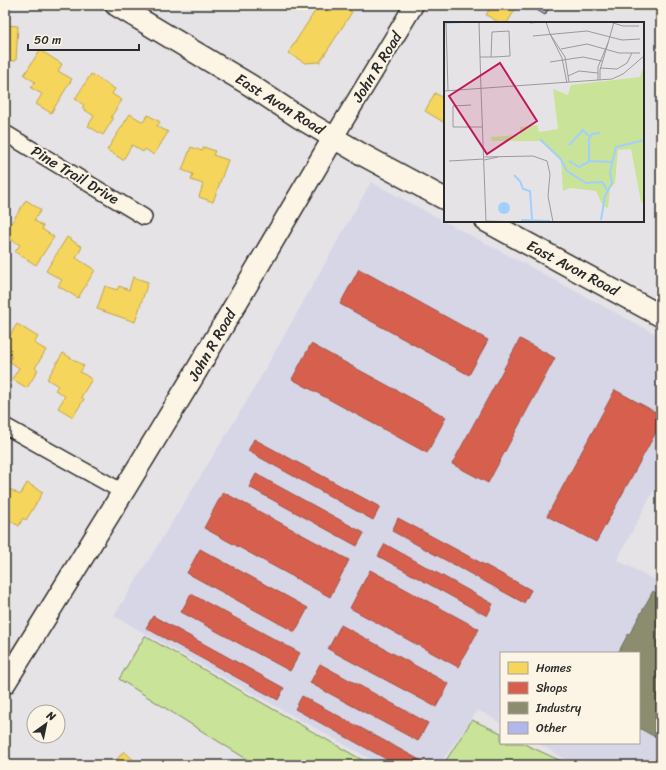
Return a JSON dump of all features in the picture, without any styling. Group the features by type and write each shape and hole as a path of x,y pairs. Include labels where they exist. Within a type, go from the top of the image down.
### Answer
{"main road":[{"name":"East Avon Road","path":"116,5 233,75 300,118 363,155 444,198"},
{"name":"John R Road","path":"5,683 124,492 334,137"},
{"name":"East Avon Road","path":"488,222 661,316"}],"street":[{"name":"John R Road","path":"334,137 414,5"},
{"name":"Pine Trail Drive","path":"5,133 144,217"},
{"path":"5,426 124,492"}],"shaded area":[{"path":"371,182 661,337 661,477 617,560 661,583 661,765 576,765 539,744 640,744 640,652 500,652 500,722 478,710 439,765 381,765 114,616 250,396"}],"green space":[{"path":"145,636 371,765 256,765 119,679"},
{"path":"472,720 500,733 500,744 524,744 570,765 443,765"}],"building: Homes":[{"path":"319,5 341,5 352,12 320,62 305,63 288,53"},
{"path":"486,5 518,5 508,22 498,22 486,15 490,8"},
{"path":"5,25 18,26 16,61 5,60"},
{"path":"40,50 62,64 58,71 72,79 51,113 36,104 42,94 31,88 35,82 24,75"},
{"path":"91,74 115,89 112,94 122,100 111,117 113,119 103,135 88,126 94,116 82,108 84,105 75,99"},
{"path":"435,93 444,98 444,122 425,111"},
{"path":"130,114 143,122 148,115 160,122 157,126 168,132 154,155 145,149 143,152 132,145 123,160 107,150"},
{"path":"191,147 202,151 204,147 215,151 213,155 228,160 213,202 199,197 203,184 191,180 193,174 182,170"},
{"path":"26,200 41,210 34,220 43,226 42,229 54,237 36,265 15,252 20,245 5,236 5,233"},
{"path":"67,237 82,247 76,258 95,270 78,298 58,286 62,280 46,271"},
{"path":"133,277 148,282 135,322 97,309 105,286 117,290 119,286 129,290"},
{"path":"17,324 38,337 34,343 46,350 35,368 38,370 27,388 12,379 19,368 9,361 12,357 5,353 5,343"},
{"path":"63,353 84,366 80,372 92,379 81,397 84,399 73,417 58,408 65,396 55,390 58,386 47,379"},
{"path":"27,483 43,492 26,520 23,518 19,526 7,519 5,523 5,492 6,493 8,488 20,495"},
{"path":"124,751 139,765 112,765"}],"building: Shops":[{"path":"359,269 488,340 469,375 340,304"},
{"path":"520,339 555,358 488,483 452,464"},
{"path":"311,344 446,417 427,453 292,379"},
{"path":"615,390 661,415 661,423 596,542 547,516"},
{"path":"254,439 380,507 373,520 248,451"},
{"path":"256,474 364,533 357,546 249,487"},
{"path":"223,492 349,560 330,597 204,528"},
{"path":"398,518 531,590 524,603 392,531"},
{"path":"385,544 493,604 487,616 378,556"},
{"path":"200,549 308,608 295,632 187,573"},
{"path":"370,570 479,629 458,667 350,608"},
{"path":"191,594 300,653 290,671 181,612"},
{"path":"153,616 284,688 278,700 146,628"},
{"path":"341,625 449,684 436,707 328,649"},
{"path":"320,664 428,723 418,741 310,683"},
{"path":"302,696 429,765 397,765 295,709"}],"building: Industry":[{"path":"653,591 661,596 661,726 655,737 640,729 640,652 619,652 628,634 629,635"}],"building: Other":[{"path":"540,5 550,5 545,15 537,10"}]}
